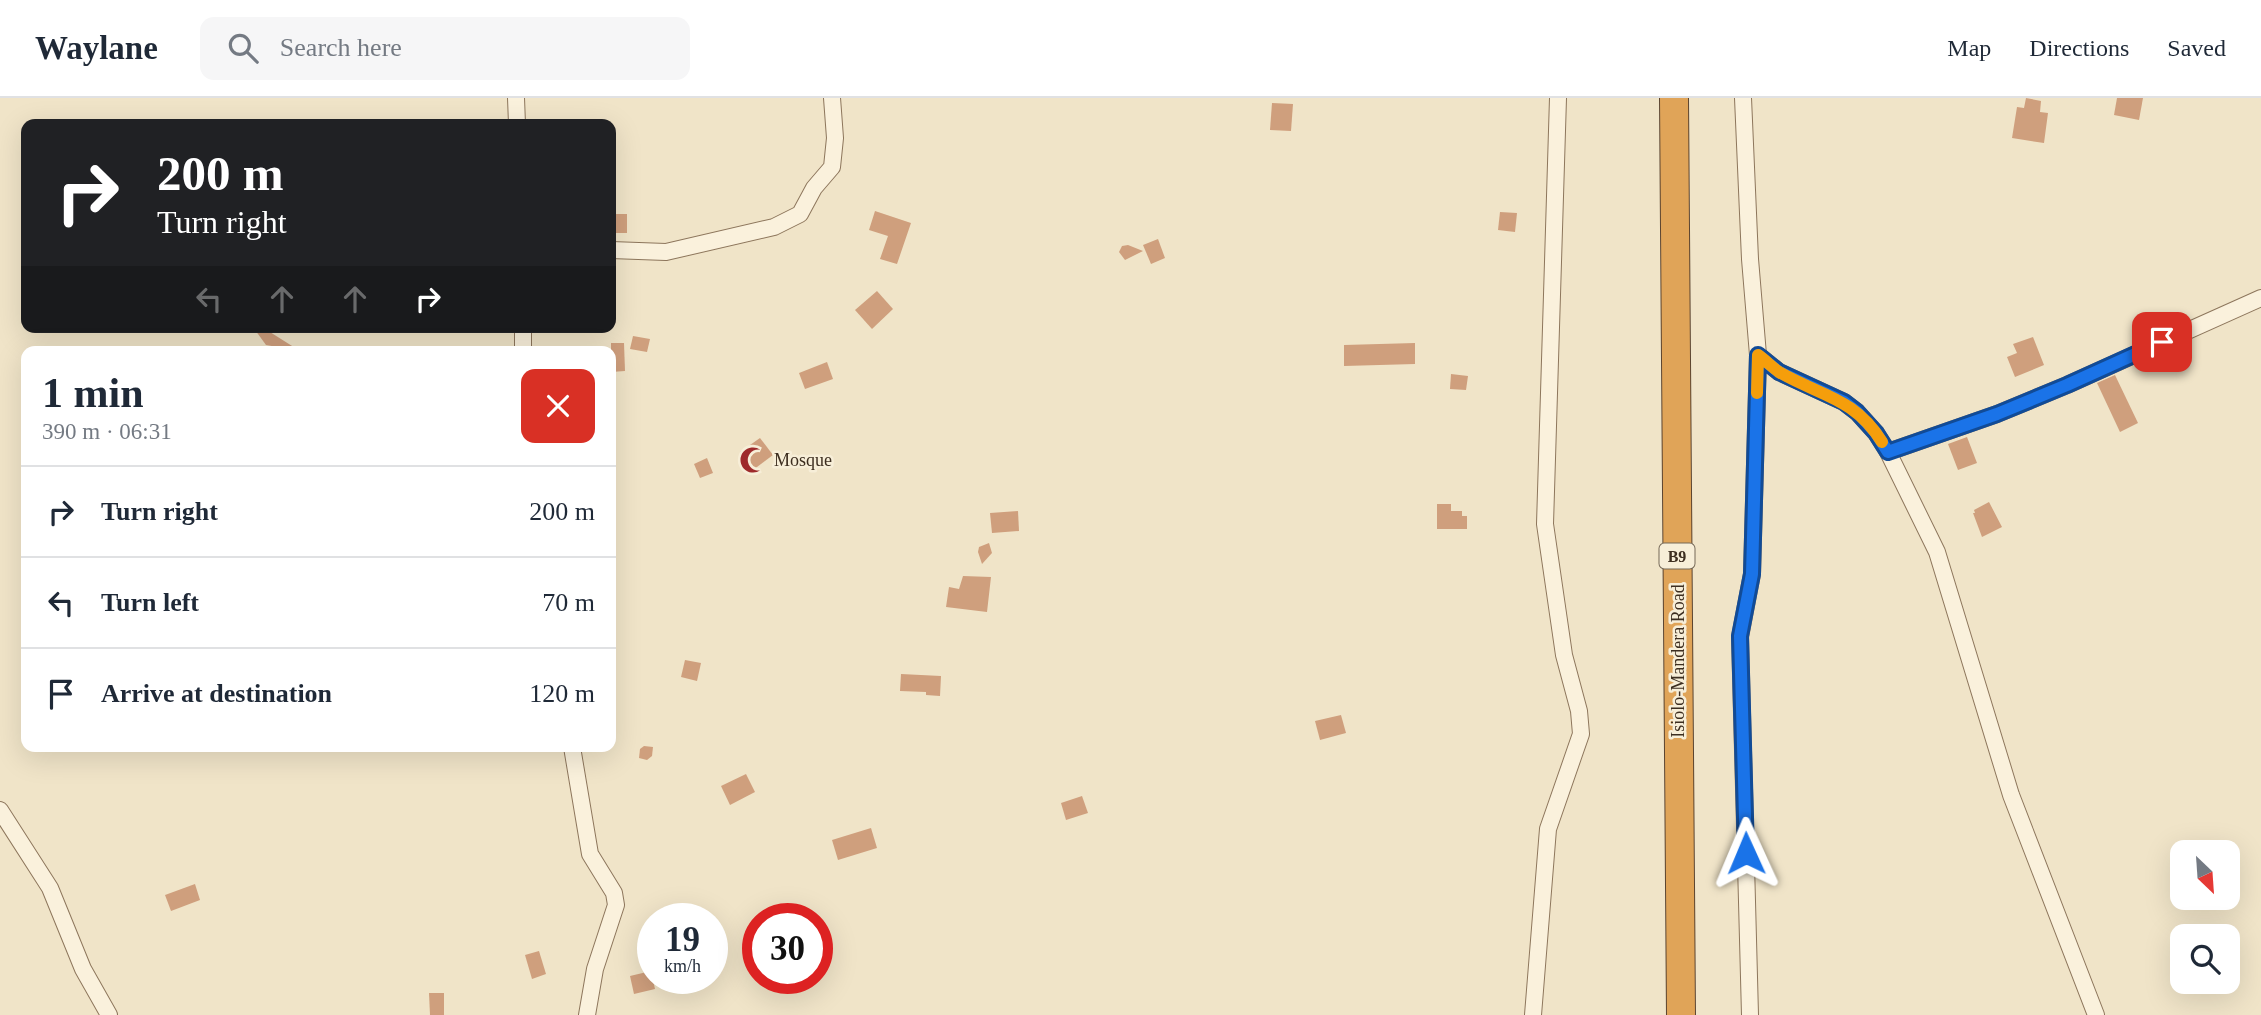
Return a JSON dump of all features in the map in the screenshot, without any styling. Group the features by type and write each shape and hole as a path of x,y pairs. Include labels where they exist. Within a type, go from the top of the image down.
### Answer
{"highway":[{"name":"Isiolo-Mandera Road","path":"1674,98 1681,1015"}],"street":[{"path":"516,98 517,119"},
{"path":"616,250 666,251 774,228 800,214 814,188 832,167 835,138 832,98"},
{"path":"1533,1015 1548,829 1581,734 1581,722 1564,655 1545,524 1558,98"},
{"path":"1743,98 1750,259 1758,355 1752,574 1740,636 1750,1015"},
{"path":"1888,452 1997,414 2261,298"},
{"path":"1758,355 1779,372 1844,402 1876,433 1888,452 1937,552 2011,795 2096,1015"},
{"path":"573,752 590,854 614,893 616,905 595,969 587,1015"},
{"path":"0,810 50,888 83,969 109,1015"}],"building":[{"path":"2026,98 2041,101 2040,112 2048,113 2044,143 2012,138 2017,107 2024,108"},
{"path":"2117,98 2143,98 2139,120 2114,115"},
{"path":"1272,103 1293,104 1291,131 1270,130"},
{"path":"875,211 911,223 897,264 880,259 888,236 869,230"},
{"path":"1500,212 1517,213 1515,232 1498,230"},
{"path":"616,214 627,214 627,233 616,233"},
{"path":"1158,239 1165,258 1151,264 1143,245"},
{"path":"1128,245 1143,251 1125,260 1119,252 1122,246"},
{"path":"877,291 893,309 872,329 855,310"},
{"path":"257,333 272,333 292,346 272,346 266,345"},
{"path":"633,336 650,339 647,352 630,349"},
{"path":"2033,337 2044,365 2015,377 2007,357 2017,353 2013,344"},
{"path":"611,343 624,343 625,371 616,372 616,346 611,346"},
{"path":"1415,343 1415,364 1344,366 1344,345"},
{"path":"827,362 833,379 805,389 799,373"},
{"path":"1451,374 1468,376 1466,390 1450,389"},
{"path":"2115,375 2138,423 2120,432 2097,383"},
{"path":"1967,437 1977,463 1958,470 1948,444"},
{"path":"760,438 773,455 753,470 740,452"},
{"path":"707,458 713,473 700,478 694,464"},
{"path":"1989,502 2002,527 1982,537 1973,513"},
{"path":"1437,504 1451,504 1451,511 1462,511 1462,516 1467,516 1467,529 1437,529"},
{"path":"1018,511 1019,531 992,533 990,513"},
{"path":"989,543 992,553 982,564 979,547"},
{"path":"963,576 991,577 987,612 946,607 949,587 959,589"},
{"path":"685,660 701,663 697,681 681,677"},
{"path":"901,674 941,676 940,696 926,695 926,692 900,691"},
{"path":"1341,715 1346,733 1320,740 1315,721"},
{"path":"644,746 653,747 652,756 647,760 639,758 640,749"},
{"path":"746,774 755,792 730,805 721,786"},
{"path":"1082,796 1088,813 1066,820 1061,803"},
{"path":"871,828 877,848 838,860 832,840"},
{"path":"195,884 200,900 171,911 165,895"},
{"path":"539,951 546,974 532,979 525,955"},
{"path":"637,974 637,993 634,994 630,976"},
{"path":"429,993 444,993 444,1015 430,1015"}],"slow traffic":[{"path":"1757,393 1758,355 1779,372 1844,402 1857,412 1882,442"}],"place":[{"name":"Mosque","path":"753,460"}],"route":[{"path":"1746,853 1740,636 1752,574 1758,355 1779,372 1844,402 1876,433 1888,452 1997,414 2162,342"}]}
